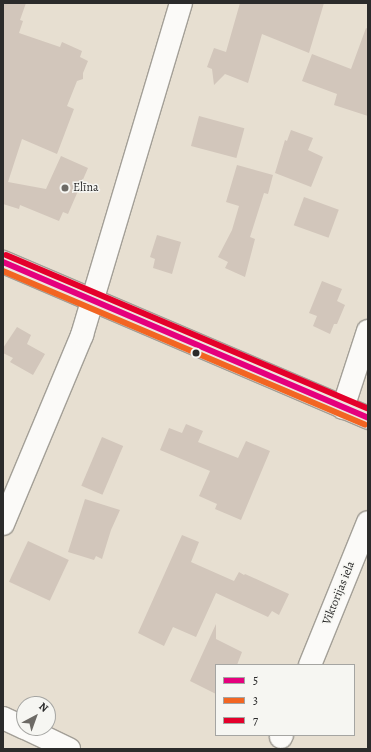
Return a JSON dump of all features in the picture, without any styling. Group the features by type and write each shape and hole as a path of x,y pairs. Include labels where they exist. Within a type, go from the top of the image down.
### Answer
{"main road":[{"path":"3,262 91,301 368,418"}],"street":[{"path":"3,524 82,335 181,3"},
{"path":"343,408 368,331"},
{"name":"Viktorijas iela","path":"310,664 368,522"},
{"path":"3,718 16,724"},
{"path":"41,736 69,749"}],"building":[{"path":"3,3 26,3 20,20 23,21 19,33 60,47 62,42 82,51 80,57 88,61 83,73 83,79 77,81 67,106 74,109 57,154 22,139 8,182 46,189 61,156 88,168 68,214 63,212 59,221 20,205 19,209 3,204"},
{"path":"240,3 324,3 309,53 262,34 248,83 225,74 214,85 212,69 207,67 214,48 226,52"},
{"path":"366,28 368,29 368,116 334,105 337,94 302,81 312,54 351,69"},
{"path":"199,116 244,128 236,158 191,146"},
{"path":"291,130 313,138 308,150 323,157 311,187 275,173 285,140 287,141"},
{"path":"237,165 273,175 268,194 264,193 250,237 255,239 245,277 225,268 228,262 218,257 232,230 239,206 226,202"},
{"path":"304,197 339,210 329,238 294,225"},
{"path":"157,235 181,242 172,274 153,268 155,259 150,257"},
{"path":"322,281 342,289 337,301 345,305 337,324 334,324 330,334 313,326 317,316 309,313"},
{"path":"17,327 31,335 27,344 45,354 33,375 10,362 13,358 3,353 3,348"},
{"path":"186,424 203,431 198,442 238,458 246,441 270,451 241,520 215,509 217,504 199,496 210,471 160,450 169,428 182,433"},
{"path":"102,437 123,446 102,495 81,486"},
{"path":"85,499 120,510 111,530 102,559 96,556 94,560 68,552"},
{"path":"182,535 199,542 191,562 234,581 239,572 289,594 279,615 272,611 268,617 216,593 196,637 173,627 164,646 138,633"},
{"path":"28,541 69,560 50,601 9,582"},
{"path":"216,624 216,639 242,652 237,664 215,664 215,694 190,681"}],"transit line":[{"name":"7","path":"6,255 368,409"},
{"name":"5","path":"3,262 368,418"},
{"name":"3","path":"3,271 365,425"}],"place":[{"name":"Elīna","path":"65,188"}]}
